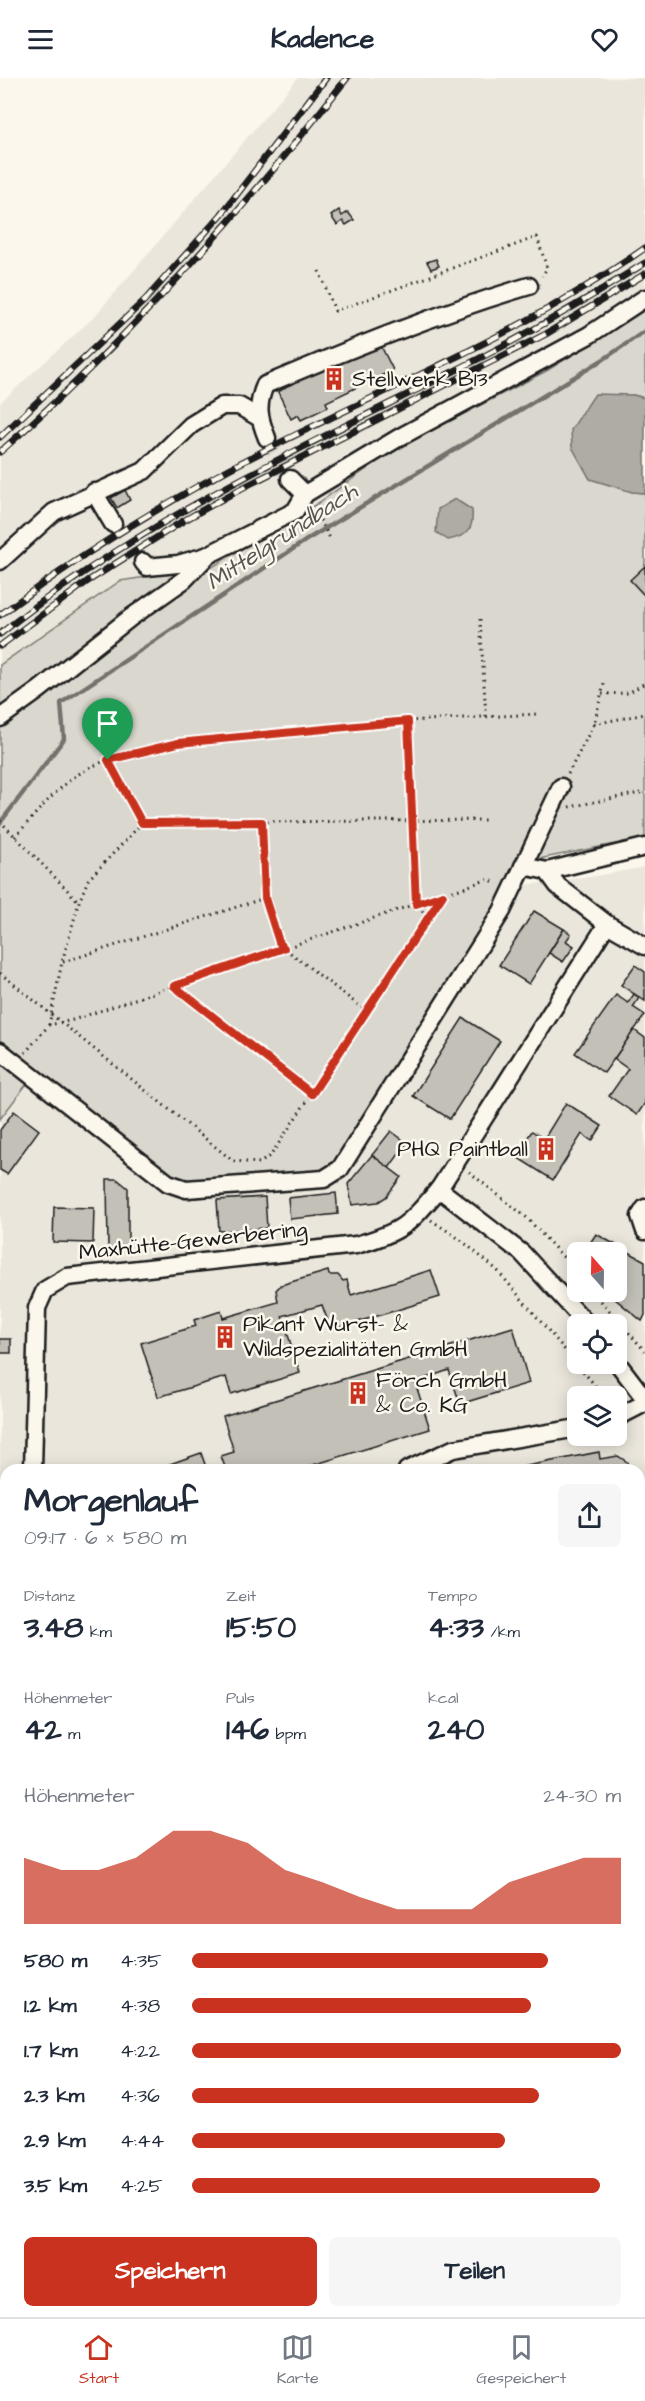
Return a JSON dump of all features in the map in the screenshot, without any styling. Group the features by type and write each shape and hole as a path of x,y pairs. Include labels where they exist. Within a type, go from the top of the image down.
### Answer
{"street":[{"path":"0,561 54,512 144,471 190,425 222,406 376,338 465,305 529,286"},
{"path":"143,562 147,567 178,564 208,555 295,511 305,494 400,437 589,335 645,298"},
{"path":"265,386 259,400 258,417 267,438"},
{"path":"222,406 239,406 258,417"},
{"path":"290,479 305,494"},
{"path":"94,492 114,524"},
{"path":"0,718 183,580 208,555"},
{"path":"0,1051 168,1183 186,1189 324,1179 340,1169 502,911 561,787"},
{"path":"522,866 547,871 645,847"},
{"path":"547,871 558,886 607,924 645,946"},
{"name":"Maxhütte-Gewerbering","path":"33,1464 36,1308 45,1290 67,1277 356,1245 394,1233 408,1224 439,1189 607,924"},
{"path":"439,1189 522,1253 578,1314"},
{"path":"645,1208 640,1216 645,1231"},
{"path":"625,1374 645,1401 627,1412"},
{"path":"420,1464 453,1449 567,1430"}],"path":[{"path":"319,271 335,311 537,237 546,261"},
{"path":"320,520 331,540"},
{"path":"480,619 486,717"},
{"path":"602,694 628,693 645,683"},
{"path":"561,787 594,724 604,684"},
{"path":"15,837 69,781 92,766 178,743 408,721 538,714"},
{"path":"594,724 645,714"},
{"path":"408,721 416,904 428,918"},
{"path":"108,760 142,823"},
{"path":"550,809 645,792"},
{"path":"16,1063 49,1025 62,962 79,902 88,880 142,823 489,820"},
{"path":"262,822 265,898 279,942 366,1011"},
{"path":"2,823 79,902"},
{"path":"49,1025 174,986 489,879 503,887 513,886"},
{"path":"0,974 233,1161 260,1163 271,1155 443,895"},
{"path":"62,962 265,898"},
{"path":"174,986 312,1094"},
{"path":"457,1160 472,1175 526,1217 567,1261"},
{"path":"419,1212 461,1240 497,1270 596,1386"},
{"path":"602,1302 645,1351"}],"shaded area":[{"path":"298,78 645,78 645,310 548,370 391,452 318,503 212,567 120,581 0,665 0,403 94,317"},
{"path":"645,310 645,398 633,395 632,492 645,493 645,838 539,859 344,1174 323,1185 187,1199 163,1188 29,1081 0,1119 0,665 120,581 212,567 318,503 391,452 548,370"},
{"path":"595,394 633,395 645,398 645,493 632,492 590,479 572,447 571,430"},
{"path":"455,499 472,510 472,523 464,534 448,540 436,532 438,509"},
{"path":"645,867 645,1464 0,1464 0,1058 163,1188 187,1199 323,1185 344,1174 525,885"}],"building":[{"path":"339,210 342,216 348,212 354,220 346,225 343,221 337,225 331,216"},
{"path":"436,259 439,266 431,269 427,262"},
{"name":"Stellwerk B13","path":"379,342 393,370 326,402 328,407 301,420 298,415 291,419 278,392 285,388 283,384 311,371 313,374"},
{"path":"125,490 130,500 117,508 111,498"},
{"path":"645,566 645,596 630,580"},
{"path":"534,911 564,929 529,984 499,965"},
{"path":"564,929 571,934 566,941 574,946 563,962 549,953"},
{"path":"635,965 645,972 645,1001 621,985"},
{"path":"634,994 639,998 633,1007 645,1015 604,1073 575,1053 616,995 628,1003"},
{"path":"463,1018 500,1041 450,1119 413,1096"},
{"path":"634,1030 645,1038 645,1103 637,1115 609,1096 628,1069 614,1059"},
{"name":"PHQ Paintball","path":"566,1103 602,1126 592,1141 582,1134 553,1180 515,1156 532,1131 544,1139"},
{"path":"14,1111 39,1130 7,1174 0,1170 0,1130"},
{"path":"391,1131 407,1143 389,1168 372,1155"},
{"path":"372,1155 401,1177 386,1197 378,1202 352,1205 348,1184"},
{"path":"107,1179 117,1179 128,1188 128,1248 108,1249"},
{"path":"336,1193 338,1214 290,1219 288,1198"},
{"path":"265,1197 267,1228 219,1231 217,1200"},
{"path":"54,1207 94,1208 93,1243 53,1242"},
{"path":"596,1234 611,1242 591,1242"},
{"path":"627,1251 645,1261 645,1315 642,1321 619,1302 627,1302"},
{"name":"Pikant Wurst- & Wildspezialitäten GmbH","path":"431,1270 440,1297 331,1330 322,1305 282,1316 300,1373 231,1394 226,1377 158,1397 141,1343 196,1326 194,1320 221,1311 223,1318 278,1302 276,1290 281,1285 328,1271 329,1275 338,1275 343,1281 347,1280 351,1295"},
{"name":"Förch GmbH & Co. KG","path":"513,1327 529,1383 460,1404 449,1370 415,1382 430,1429 316,1464 224,1464 221,1456 234,1452 223,1416"},
{"path":"0,1339 11,1339 11,1353 0,1353"},
{"path":"599,1452 600,1459 618,1456 627,1464 537,1464"},
{"path":"201,1453 205,1464 170,1464"}],"waterway":[{"name":"Mittelgrundbach","path":"0,823 64,739 61,703 308,539 604,359 645,331"}],"tunnel":[{"path":"267,438 290,479"}],"railway":[{"path":"0,437 146,299 221,215 326,78"},
{"path":"0,452 93,365 182,273 266,178 347,78"},
{"path":"0,615 83,556 199,485 545,311 596,281 645,248"},
{"path":"0,634 56,592 114,553 174,517 296,450 505,345 645,263"},
{"path":"0,646 88,581 183,521 242,488 546,334 645,274"}],"place":[{"name":"Stellwerk B13","path":"334,379"},
{"name":"PHQ Paintball","path":"546,1149"},
{"name":"Pikant Wurst- & Wildspezialitäten GmbH","path":"225,1337"},
{"name":"Förch GmbH & Co. KG","path":"358,1393"}],"route":[{"path":"408,721 416,904 443,895 312,1094 174,986 284,948 279,942 265,898 262,822 142,823 108,760 178,743 408,721"}]}
